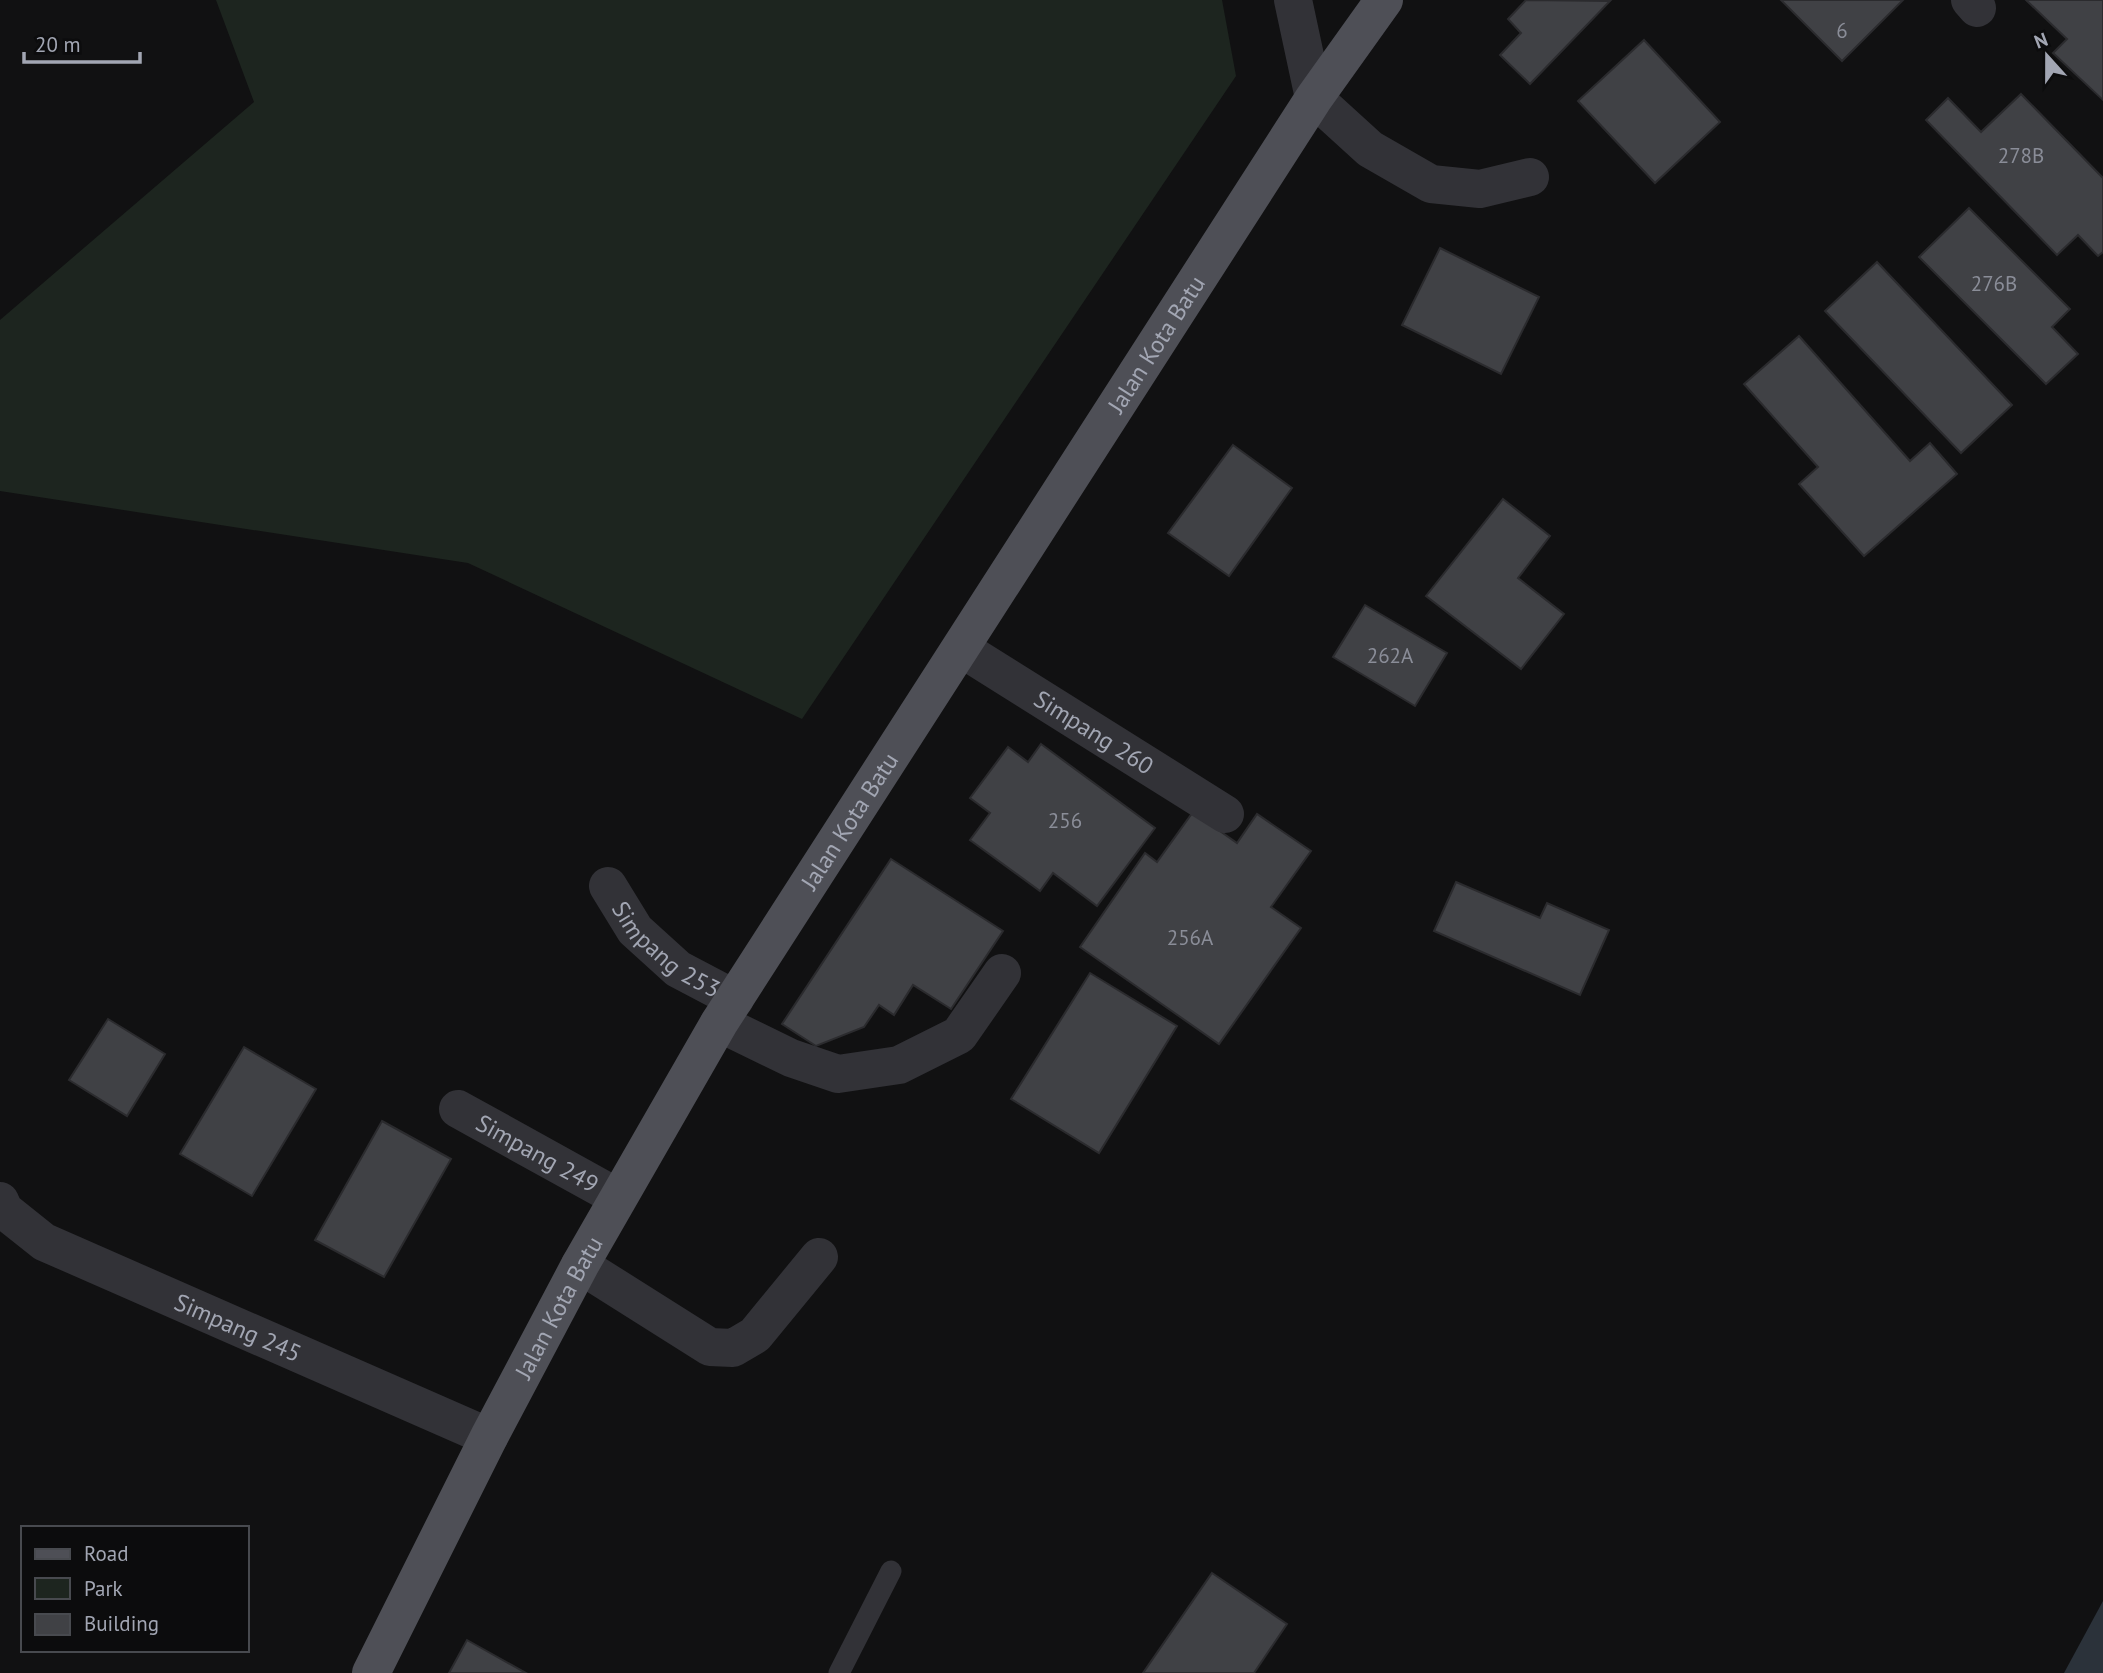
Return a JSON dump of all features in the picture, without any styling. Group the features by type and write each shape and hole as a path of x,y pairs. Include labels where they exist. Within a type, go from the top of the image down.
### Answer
{"main road":[{"name":"Jalan Kota Batu","path":"371,1673 489,1437 580,1265 727,1011 1314,98 1384,0"}],"street":[{"path":"1293,0 1314,98 1370,149 1431,184 1480,189 1530,177"},
{"name":"Simpang 260","path":"962,649 1225,814"},
{"name":"Simpang 253","path":"608,886 635,930 727,1011 791,1058 838,1074 899,1065 959,1035 1002,973"},
{"name":"Simpang 249","path":"458,1109 617,1198"},
{"name":"Simpang 245","path":"0,1200 5,1210 44,1242 489,1437"},
{"path":"580,1265 710,1347 733,1348 755,1335 819,1256"}],"lane":[{"path":"839,1673 891,1571"}],"green space":[{"path":"216,0 1222,0 1236,76 802,719 468,563 0,491 0,320 254,102"}],"shaded area":[{"path":"2103,1601 2103,1673 2064,1673"}],"building":[{"path":"1526,0 1610,1 1530,84 1500,55 1521,33 1508,19"},
{"path":"1781,0 1903,0 1842,61"},
{"path":"2026,0 2103,0 2103,100 2053,53 2067,39"},
{"path":"1644,40 1720,122 1655,183 1578,101"},
{"path":"2021,94 2103,178 2103,252 2098,256 2078,235 2057,255 1926,120 1948,98 1981,132"},
{"path":"1969,208 2070,309 2052,327 2078,354 2046,384 1919,257"},
{"path":"1440,248 1539,297 1501,374 1402,325"},
{"path":"1877,262 2012,405 1961,453 1825,311"},
{"path":"1799,336 1910,461 1930,443 1957,474 1864,556 1799,484 1818,467 1744,384"},
{"path":"1233,445 1292,488 1229,576 1168,533"},
{"path":"1503,499 1550,536 1518,578 1564,614 1521,669 1426,596"},
{"path":"1365,605 1447,653 1415,706 1333,657"},
{"path":"1041,744 1155,828 1097,906 1053,873 1040,891 970,840 990,813 970,798 1008,747 1028,762"},
{"path":"1193,812 1237,843 1257,814 1311,851 1271,907 1301,928 1219,1044 1080,947 1145,853 1157,862"},
{"path":"891,859 1003,931 951,1009 913,985 894,1015 879,1005 864,1027 816,1046 782,1024"},
{"path":"1456,882 1540,918 1547,903 1609,930 1580,995 1434,931"},
{"path":"1090,973 1177,1026 1099,1153 1011,1099"},
{"path":"108,1019 165,1054 127,1116 69,1080"},
{"path":"244,1047 316,1089 252,1196 180,1154"},
{"path":"382,1121 451,1159 384,1277 315,1240"},
{"path":"1212,1573 1287,1624 1254,1673 1143,1673"},
{"path":"467,1640 526,1673 449,1673"}]}
